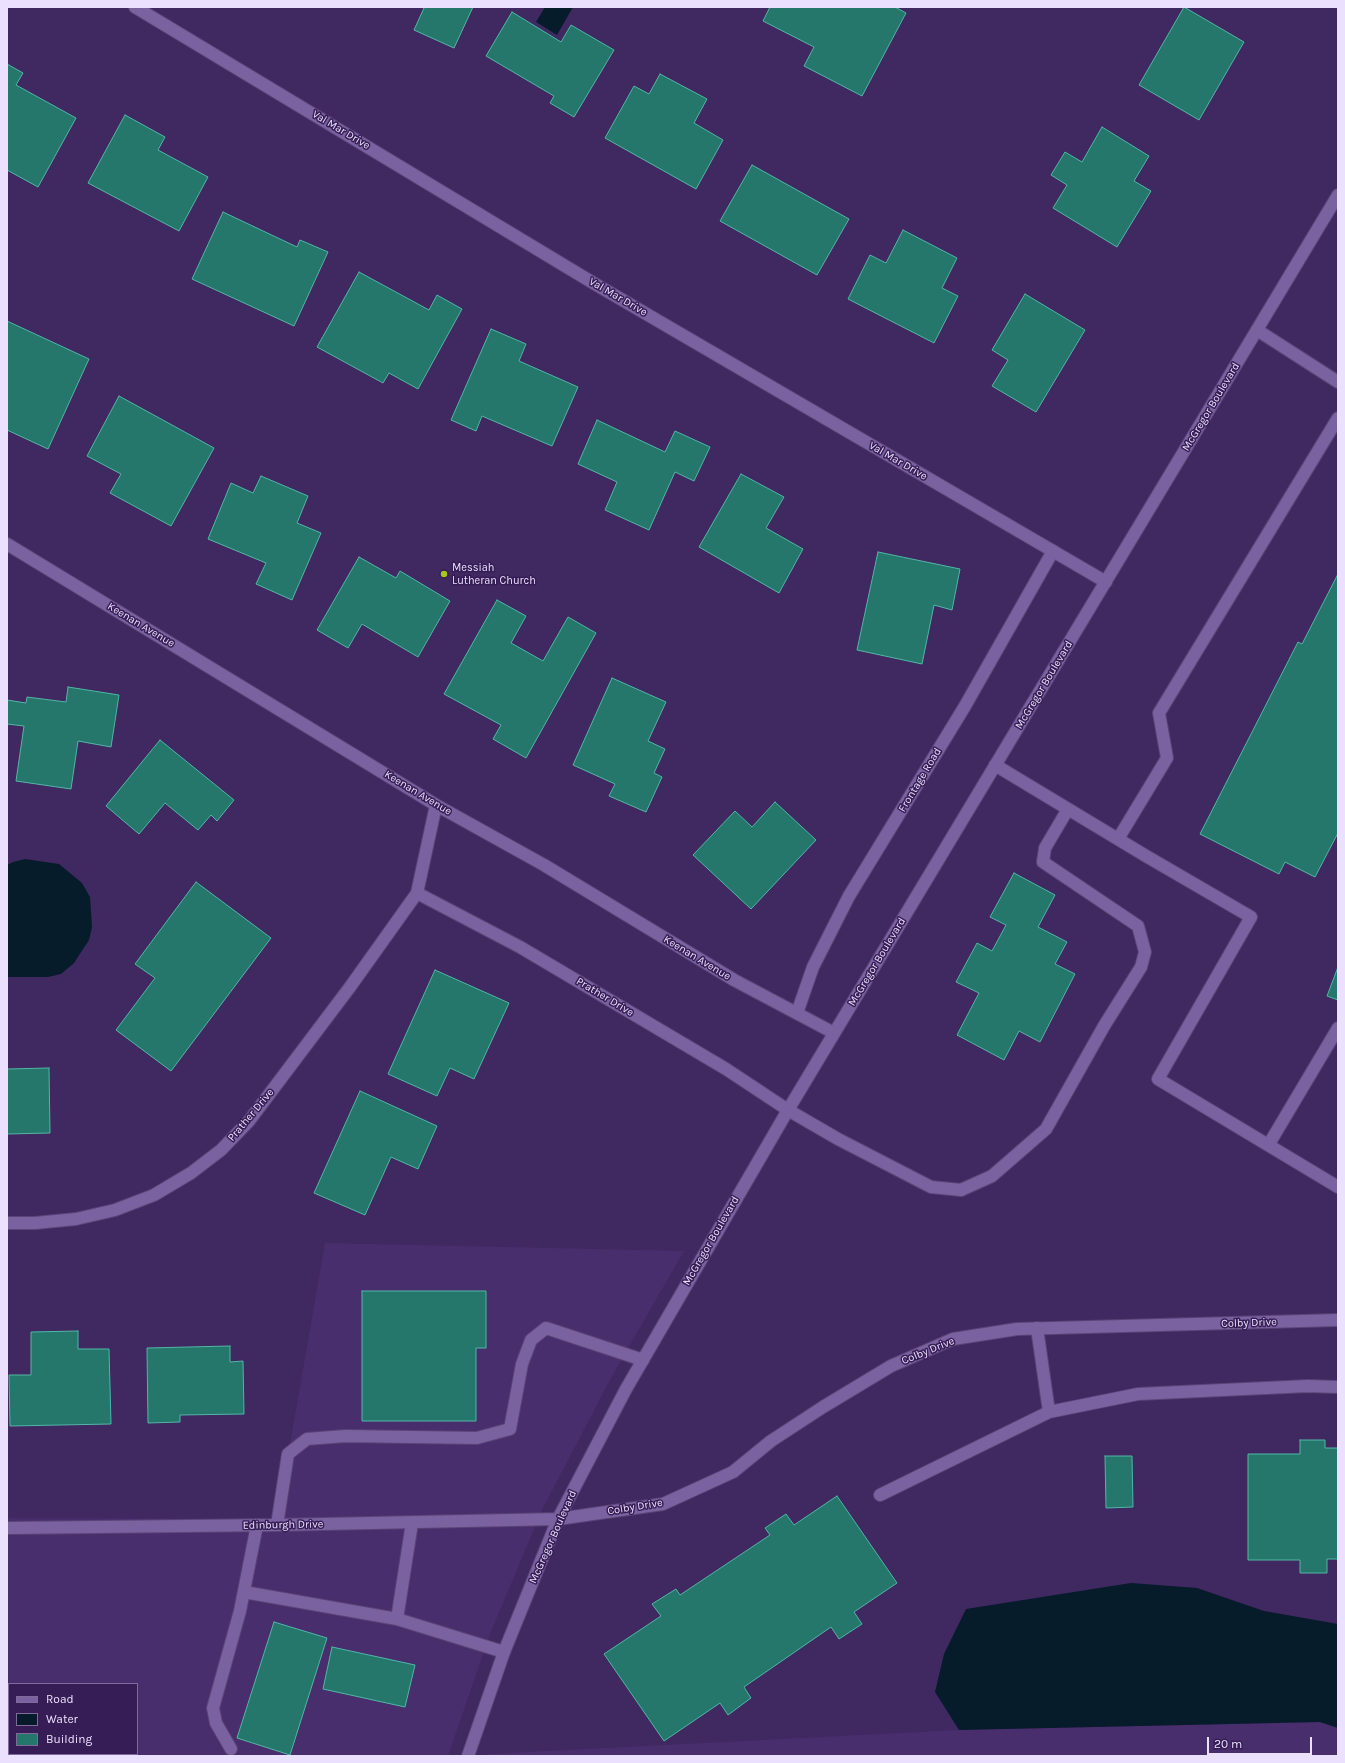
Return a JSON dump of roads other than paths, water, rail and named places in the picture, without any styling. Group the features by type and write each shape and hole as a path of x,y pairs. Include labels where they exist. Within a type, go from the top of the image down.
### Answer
{"street":[{"name":"Val Mar Drive","path":"135,7 595,284 1106,582"},
{"name":"McGregor Boulevard","path":"468,1756 504,1652 558,1519 626,1389 788,1110 1338,195"},
{"path":"1257,330 1338,382"},
{"path":"1118,839 1167,758 1159,713 1338,418"},
{"name":"Keenan Avenue","path":"7,544 436,805 544,865 734,980 834,1033"},
{"name":"Frontage Road","path":"797,1013 813,967 849,896 965,706 1053,551"},
{"path":"995,765 1251,917 1158,1079 1338,1186"},
{"name":"Prather Drive","path":"7,1223 35,1223 76,1219 116,1210 154,1195 191,1173 222,1150 249,1121 350,987 417,893 436,805"},
{"name":"Prather Drive","path":"417,893 526,951 726,1069 788,1110 838,1139 931,1187 961,1190 992,1176 1046,1129 1104,1026 1141,967 1145,952 1138,926 1043,862 1046,848 1068,809"},
{"path":"1269,1144 1338,1028"},
{"name":"Colby Drive","path":"558,1519 663,1504 733,1472 771,1441 822,1407 891,1366 952,1339 1017,1329 1037,1328 1338,1320"},
{"path":"277,1525 288,1454 307,1439 345,1436 477,1438 510,1429 522,1364 531,1340 546,1328 643,1360"},
{"path":"1037,1328 1049,1412"},
{"path":"880,1495 1049,1412 1138,1394 1308,1386 1338,1387"},
{"name":"Edinburgh Drive","path":"7,1528 412,1523 558,1519"},
{"path":"397,1619 412,1523"},
{"path":"231,1749 216,1723 213,1708 244,1592 257,1525"},
{"path":"244,1592 397,1619 504,1652"}],"water":[{"path":"545,7 573,7 557,35 536,22"},
{"path":"25,859 59,864 82,883 90,897 92,927 89,940 74,963 61,974 48,977 7,977 7,865"},
{"path":"1131,1583 1197,1588 1264,1611 1338,1624 1338,1728 1320,1722 959,1730 935,1692 944,1654 966,1609"}],"place":[{"name":"Messiah Lutheran Church","path":"444,574"}]}
